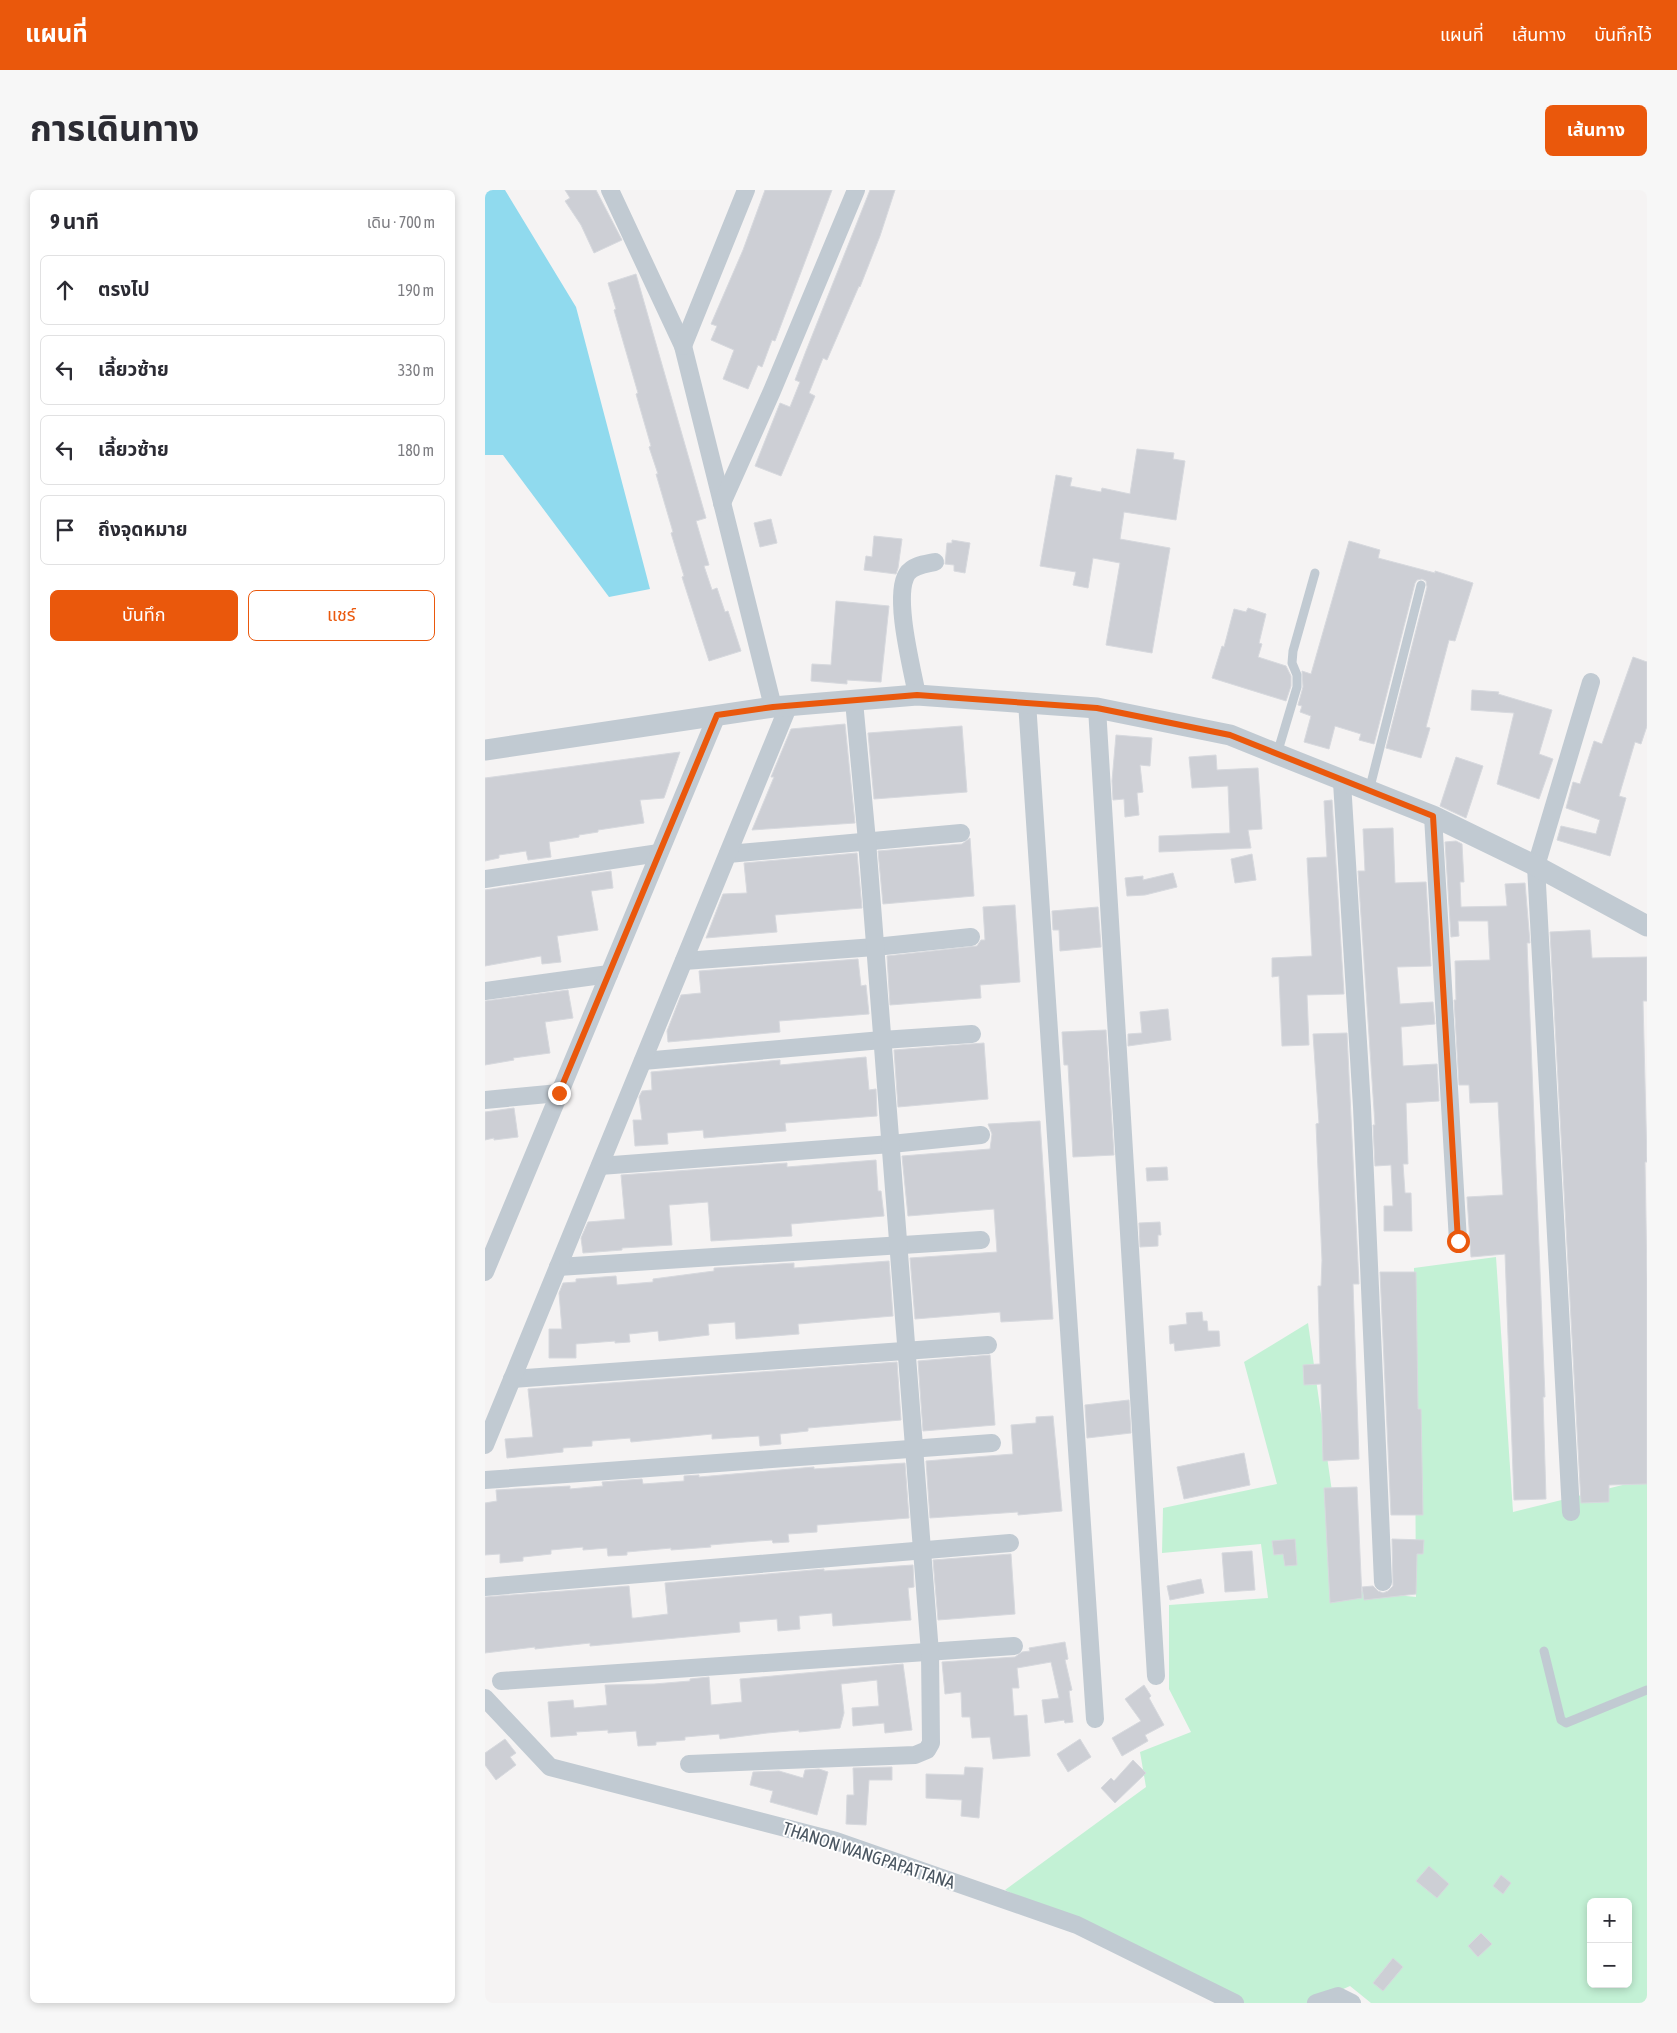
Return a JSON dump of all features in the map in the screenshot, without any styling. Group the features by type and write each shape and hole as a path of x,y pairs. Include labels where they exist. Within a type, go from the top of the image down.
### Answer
{"street":[{"path":"683,346 746,190"},
{"path":"722,503 772,391 856,190"},
{"path":"485,1445 728,854 781,707 722,503 683,346 615,192"},
{"path":"917,695 904,621 902,595 907,574 913,568 935,562"},
{"path":"1571,1512 1537,866 1591,682"},
{"path":"485,750 717,715 781,707 917,695 1097,708 1230,735 1342,782 1433,816 1537,866 1647,926"},
{"path":"689,1764 915,1755 927,1750 931,1743 931,1653 867,841 854,701"},
{"path":"1027,702 1095,1719"},
{"path":"1097,708 1156,1676"},
{"path":"485,1272 717,715"},
{"path":"1342,782 1362,1107 1383,1582"},
{"path":"1433,816 1458,1241"},
{"path":"728,854 961,833"},
{"path":"485,879 659,853"},
{"path":"684,961 875,947 971,937"},
{"path":"485,991 609,974"},
{"path":"643,1061 972,1034"},
{"path":"485,1100 559,1093"},
{"path":"600,1166 891,1144 981,1135"},
{"path":"558,1268 981,1240"},
{"path":"512,1379 988,1345"},
{"path":"485,1480 992,1443"},
{"path":"485,1588 1010,1543"},
{"path":"501,1681 1014,1646"},
{"name":"THANON WANGPAPATTANA","path":"485,1698 550,1767 836,1840 1077,1925 1235,2003"},
{"path":"1316,2003 1338,1996 1352,2003"}],"lane":[{"path":"1277,754 1297,688 1297,675 1292,663 1293,650 1315,573"},
{"path":"1369,792 1421,585"},
{"path":"1544,1651 1561,1720 1566,1723 1647,1690"}],"green space":[{"path":"1496,1257 1513,1512 1647,1479 1647,2003 1371,2003 1350,1986 1312,2003 1240,2003 1005,1890 1146,1787 1140,1752 1191,1732 1169,1689 1169,1605 1268,1598 1261,1544 1162,1553 1163,1508 1277,1484 1244,1362 1308,1323 1346,1590 1416,1597 1414,1268"}],"water":[{"path":"485,190 505,190 576,307 650,589 609,597 503,455 485,455"}],"building":[{"path":"565,190 596,190 622,240 594,253 581,225 565,201 570,198"},
{"path":"765,190 832,190 775,341 772,340 762,367 758,365 748,389 723,379 734,350 711,340 717,326 711,324 743,250"},
{"path":"870,190 895,190 880,236 860,287 827,360 823,358 809,393 815,396 781,476 755,466 780,403 790,407 800,382 795,380"},
{"path":"636,274 706,518 696,521 709,565 704,566 712,590 717,588 725,612 728,611 741,651 709,661 682,577 684,576 671,533 673,532 656,474 658,474 649,447 651,446 636,394 638,393 608,283"},
{"path":"1137,449 1174,453 1173,459 1185,461 1176,520 1124,512 1120,539 1170,548 1152,653 1106,645 1120,563 1093,558 1088,588 1073,585 1076,572 1040,566 1056,475 1072,478 1070,486 1101,492 1102,488 1130,494"},
{"path":"771,519 777,543 760,547 754,523"},
{"path":"874,536 902,539 896,574 864,570 866,556 872,557"},
{"path":"952,540 970,543 965,573 954,571 954,565 945,564 947,543 952,543"},
{"path":"1349,541 1380,550 1378,558 1435,573 1435,571 1473,583 1455,641 1449,640 1426,727 1430,728 1421,758 1386,748 1427,587 1426,581 1422,579 1417,580 1415,583 1374,744 1359,740 1361,734 1335,726 1329,749 1304,742 1311,716 1300,712 1302,706 1298,705 1303,687 1302,671 1311,674"},
{"path":"836,601 889,606 881,682 847,680 847,684 811,681 812,664 831,665"},
{"path":"1248,608 1266,614 1259,643 1262,644 1258,657 1286,666 1291,676 1291,686 1286,701 1212,678 1222,646 1224,647 1234,609 1246,612"},
{"path":"1633,657 1647,662 1647,726 1641,744 1635,742 1619,796 1626,798 1610,856 1557,840 1561,826 1596,834 1600,820 1566,808 1573,782 1580,784 1594,741 1602,744"},
{"path":"1472,690 1499,692 1498,694 1552,710 1539,754 1553,759 1539,799 1497,784 1514,713 1471,710"},
{"path":"845,724 855,823 752,830 791,729"},
{"path":"962,726 967,792 874,799 868,733"},
{"path":"1116,735 1152,738 1150,766 1140,765 1143,792 1137,793 1139,815 1125,817 1124,799 1113,800 1112,781"},
{"path":"680,752 664,798 640,800 644,823 598,830 598,832 579,835 579,837 549,842 551,857 528,860 526,851 499,855 499,858 485,861 485,778"},
{"path":"1216,755 1217,770 1258,768 1262,829 1248,830 1251,848 1159,852 1159,836 1230,833 1228,786 1192,788 1189,757"},
{"path":"1456,757 1483,766 1466,818 1440,806"},
{"path":"1332,800 1344,994 1307,995 1309,1045 1282,1046 1279,976 1272,977 1272,958 1312,956 1307,858 1327,857 1324,801"},
{"path":"1393,828 1395,883 1426,882 1431,966 1397,967 1400,1004 1433,1002 1435,1024 1401,1027 1403,1066 1437,1064 1439,1101 1406,1103 1408,1164 1403,1164 1405,1193 1411,1193 1412,1231 1384,1231 1384,1206 1393,1206 1391,1165 1375,1166 1373,1125 1375,1125 1358,871 1365,871 1363,829"},
{"path":"970,838 974,896 883,904 878,851 962,844"},
{"path":"1456,841 1462,844 1464,882 1460,882 1461,907 1507,906 1505,884 1525,883 1530,943 1527,943 1545,1397 1543,1397 1546,1499 1514,1500 1505,1254 1471,1257 1467,1197 1503,1195 1498,1102 1470,1103 1469,1085 1459,1085 1454,1000 1456,1000 1455,961 1490,960 1488,921 1458,921 1459,936 1451,937 1445,842"},
{"path":"857,853 862,908 775,915 777,932 706,938 723,894 747,893 744,863"},
{"path":"1252,854 1256,880 1235,883 1231,859"},
{"path":"611,871 613,888 591,891 598,930 557,936 561,962 542,964 541,956 485,966 485,890"},
{"path":"1173,873 1177,887 1145,895 1127,896 1125,878 1143,876 1143,880"},
{"path":"1015,905 1020,982 980,985 981,998 890,1005 887,956 977,946 981,940 985,940 983,907"},
{"path":"1098,907 1101,947 1060,951 1059,930 1053,930 1052,911"},
{"path":"1590,930 1592,958 1647,957 1647,1001 1643,1001 1647,1162 1645,1162 1647,1484 1609,1485 1609,1502 1581,1503 1550,932"},
{"path":"858,959 861,986 866,985 869,1014 779,1021 780,1032 668,1042 667,1031 681,995 701,993 699,971"},
{"path":"568,990 573,1018 545,1022 550,1053 513,1058 514,1060 485,1065 485,1001"},
{"path":"1168,1009 1171,1040 1128,1046 1128,1034 1142,1033 1140,1012"},
{"path":"1106,1030 1114,1155 1073,1157 1068,1065 1064,1065 1062,1032"},
{"path":"1347,1033 1359,1284 1353,1284 1359,1459 1323,1461 1321,1384 1304,1385 1303,1365 1320,1364 1318,1286 1321,1286 1322,1260 1316,1124 1319,1123 1313,1034"},
{"path":"984,1043 988,1099 898,1107 894,1050"},
{"path":"866,1057 869,1090 876,1089 877,1116 785,1123 786,1131 704,1138 703,1130 667,1133 668,1144 635,1146 633,1120 642,1120 639,1097 642,1091 652,1090 651,1072 780,1060 780,1065"},
{"path":"514,1108 518,1137 485,1140 485,1112"},
{"path":"1040,1121 1053,1319 1001,1322 1000,1312 915,1319 910,1258 997,1252 994,1209 908,1216 902,1156 990,1149 992,1134 988,1124"},
{"path":"876,1160 878,1191 881,1191 884,1216 791,1224 792,1236 711,1241 708,1202 669,1205 672,1245 583,1253 581,1238 588,1222 625,1219 621,1175 787,1163 787,1167"},
{"path":"1167,1167 1168,1180 1147,1181 1146,1168"},
{"path":"1160,1222 1161,1235 1158,1235 1158,1246 1140,1247 1139,1223"},
{"path":"889,1261 893,1316 798,1324 799,1334 736,1339 735,1322 708,1324 709,1335 659,1341 658,1331 629,1334 630,1342 615,1343 615,1341 576,1344 576,1358 549,1358 549,1329 562,1329 559,1293 563,1283 576,1282 576,1279 616,1276 617,1285 653,1282 653,1279 714,1271 714,1268 794,1263 794,1268"},
{"path":"1380,1272 1416,1272 1418,1409 1421,1409 1423,1515 1391,1515"},
{"path":"1202,1312 1203,1321 1207,1321 1208,1331 1219,1331 1220,1346 1175,1351 1174,1343 1170,1344 1169,1326 1187,1324 1186,1313"},
{"path":"990,1355 995,1425 923,1431 918,1361"},
{"path":"897,1362 901,1420 808,1428 808,1431 780,1434 781,1444 760,1446 759,1436 712,1439 712,1434 631,1442 630,1438 592,1441 592,1446 563,1448 563,1452 507,1458 505,1439 533,1437 528,1389"},
{"path":"1129,1400 1131,1433 1087,1438 1085,1405"},
{"path":"1053,1416 1062,1511 1018,1515 1018,1512 930,1518 926,1461 1013,1454 1011,1425 1036,1423 1036,1417"},
{"path":"1244,1453 1250,1485 1184,1499 1177,1467"},
{"path":"905,1463 909,1518 817,1525 817,1532 788,1534 789,1542 773,1543 772,1540 745,1542 710,1545 711,1547 627,1552 627,1555 608,1556 607,1548 583,1550 583,1547 551,1550 551,1554 523,1557 523,1561 500,1563 500,1554 485,1555 485,1503 497,1501 496,1490 570,1486 570,1489 603,1486 602,1482 642,1479 643,1484 684,1481 684,1476 699,1475 699,1477 814,1467 814,1469"},
{"path":"1357,1487 1362,1598 1330,1603 1324,1488"},
{"path":"1295,1539 1297,1565 1285,1566 1283,1554 1274,1555 1272,1541"},
{"path":"1392,1539 1424,1540 1423,1554 1417,1554 1416,1594 1364,1600 1362,1587 1373,1586 1383,1593 1393,1586"},
{"path":"1252,1551 1255,1590 1225,1592 1222,1553"},
{"path":"1011,1554 1015,1614 938,1620 933,1560"},
{"path":"913,1565 914,1587 908,1588 911,1620 833,1626 832,1613 799,1616 800,1629 778,1631 777,1619 739,1622 740,1632 590,1646 590,1643 535,1649 535,1647 485,1653 485,1597 629,1586 632,1618 635,1618 668,1614 665,1583 824,1569 824,1571"},
{"path":"1201,1579 1204,1593 1170,1600 1167,1586"},
{"path":"1065,1642 1068,1659 1065,1660 1072,1690 1069,1691 1073,1722 1065,1723 1064,1720 1045,1723 1042,1700 1059,1698 1051,1662 1017,1668 1019,1688 1012,1688 1014,1716 1027,1715 1030,1756 993,1759 990,1737 972,1738 970,1717 962,1717 961,1692 945,1694 942,1662 1015,1657 1022,1652 1030,1651 1029,1648"},
{"path":"903,1664 912,1730 885,1733 884,1723 853,1726 852,1708 879,1706 877,1680 841,1684 844,1713 840,1728 799,1732 799,1730 720,1739 719,1734 685,1737 685,1740 656,1742 656,1745 638,1746 636,1731 608,1733 608,1730 576,1732 577,1735 551,1737 548,1702 573,1700 574,1708 607,1705 605,1685 654,1684 690,1681 690,1679 709,1677 711,1705 742,1702 740,1679"},
{"path":"1144,1685 1164,1725 1145,1735 1148,1741 1122,1756 1112,1738 1141,1721 1125,1699"},
{"path":"505,1739 516,1753 510,1757 516,1765 496,1780 485,1765 485,1753"},
{"path":"1080,1739 1091,1757 1068,1772 1057,1754"},
{"path":"1133,1760 1146,1773 1115,1803 1101,1788 1111,1778 1114,1781"},
{"path":"892,1767 892,1780 869,1780 866,1825 846,1824 847,1795 854,1795 853,1768"},
{"path":"965,1767 983,1768 979,1818 961,1816 962,1800 926,1798 926,1774 964,1775"},
{"path":"819,1769 828,1772 817,1815 770,1802 773,1791 750,1785 753,1772 779,1771 803,1778 805,1770"},
{"path":"1429,1866 1449,1884 1437,1898 1416,1881"},
{"path":"1501,1875 1511,1883 1503,1894 1493,1886"},
{"path":"1481,1933 1492,1944 1478,1957 1468,1946"},
{"path":"1393,1958 1403,1967 1383,1991 1373,1983"}],"route":[{"path":"559,1093 717,715 773,707 917,695 1097,708 1230,735 1342,782 1433,816 1458,1241"}]}
